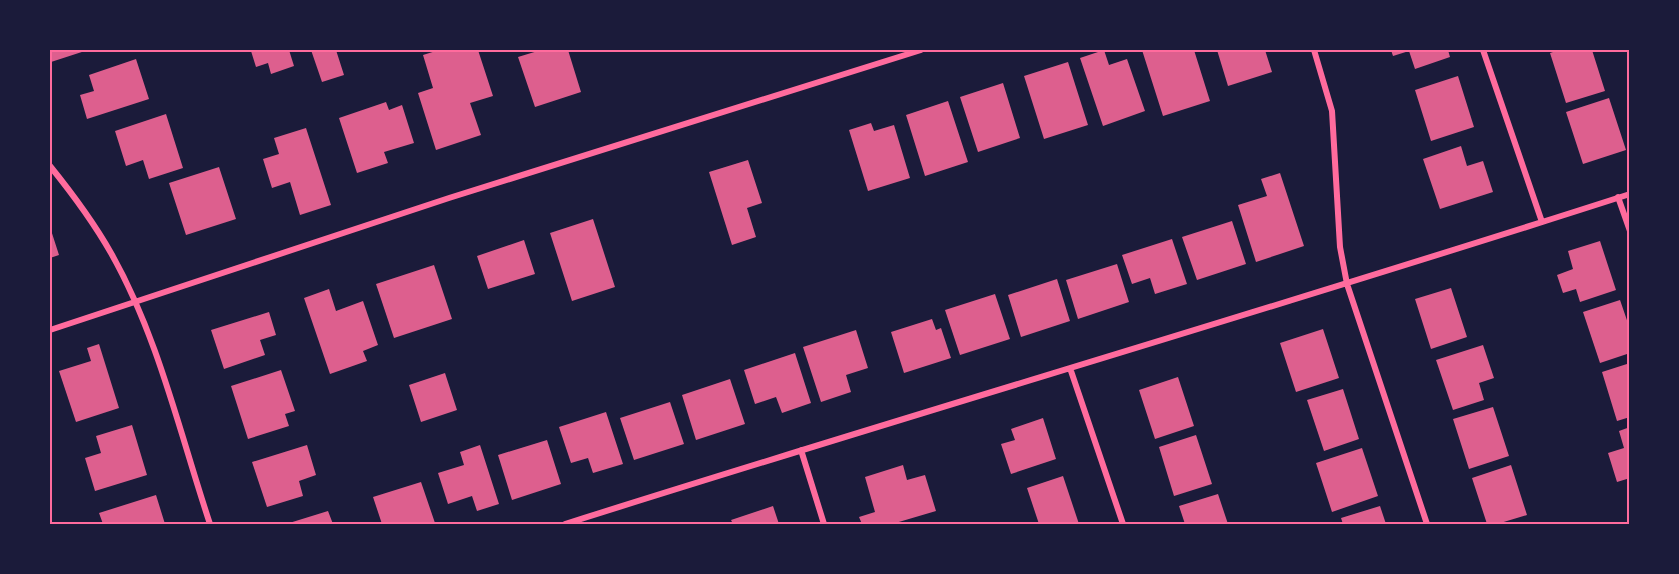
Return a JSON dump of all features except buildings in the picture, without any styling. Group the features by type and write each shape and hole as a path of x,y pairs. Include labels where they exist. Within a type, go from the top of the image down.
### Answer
{"street":[{"path":"50,330 449,198 921,50"},
{"path":"1314,50 1332,111 1340,247 1347,284 1427,525"},
{"path":"1483,50 1542,222"},
{"path":"50,166 111,252 134,302 151,342 210,525"},
{"path":"565,525 801,450 1347,284 1629,194"},
{"path":"1618,197 1629,231"},
{"path":"1070,368 1123,525"},
{"path":"801,450 824,525"}]}
